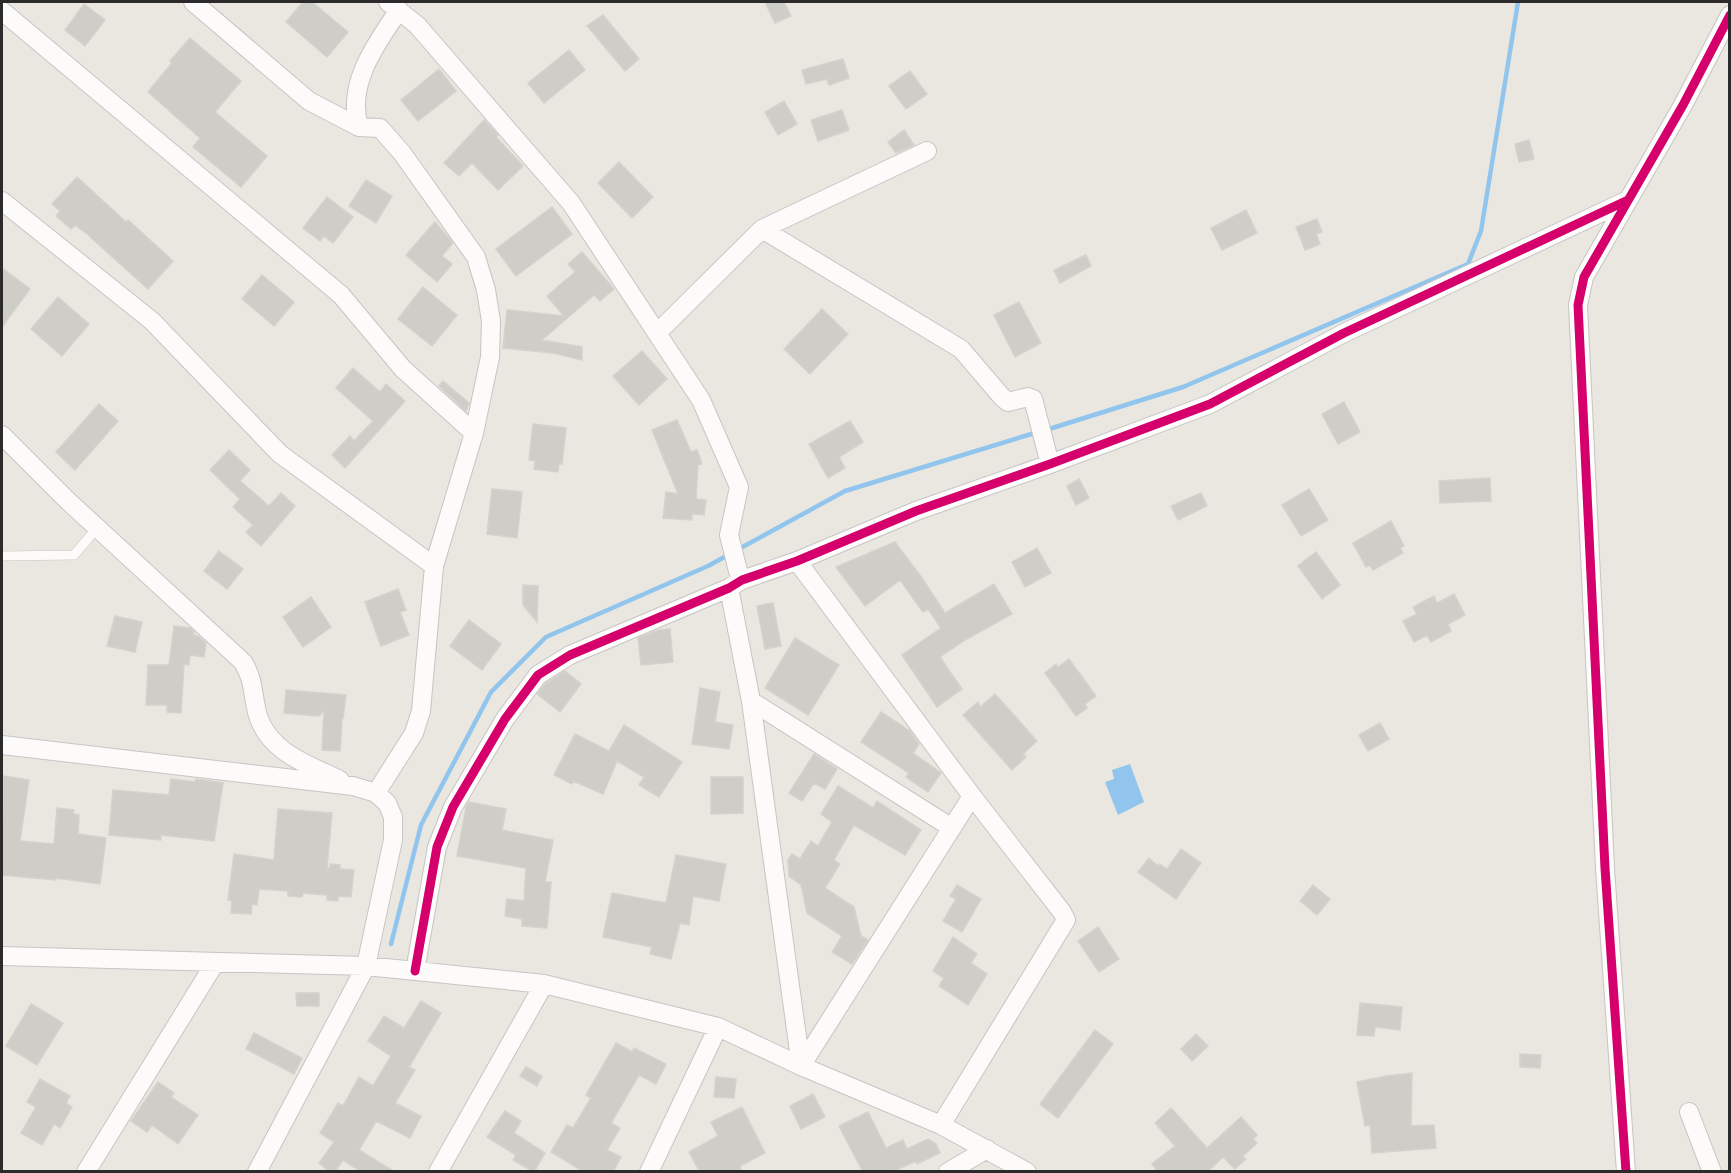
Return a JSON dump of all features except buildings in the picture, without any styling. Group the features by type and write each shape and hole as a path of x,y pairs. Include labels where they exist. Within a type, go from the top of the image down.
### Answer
{"street":[{"path":"193,2 309,101 359,127 380,128 402,153 476,257 486,290 491,321 490,357 474,433 434,566 422,711 414,733 376,793"},
{"path":"359,127 355,114 361,71 379,39 393,6 417,25 571,203 701,400 739,487 729,535 801,1066"},
{"path":"2,11 340,295 404,369 474,433"},
{"path":"1626,1172 1605,868 1578,304 1584,277 1683,105 1730,15"},
{"path":"657,333 762,229 927,151"},
{"path":"415,971 437,847 453,807 505,719 538,675 570,655 736,580 797,561 1048,456 1210,404 1344,333 1628,200"},
{"path":"2,201 152,321 280,454 434,566"},
{"path":"762,229 961,349 1008,402 1028,397 1033,399 1048,456"},
{"path":"2,435 97,528 243,662 252,676 258,717 269,736 285,753 352,786"},
{"path":"797,561 1066,920 941,1125"},
{"path":"751,701 952,828"},
{"path":"2,745 352,786 376,793 387,803 393,817 393,840 366,966 257,1172"},
{"path":"801,1066 972,796"},
{"path":"2,956 366,966 544,984 718,1027 801,1066 941,1125 1027,1172"},
{"path":"86,1172 215,963"},
{"path":"438,1172 544,984"},
{"path":"649,1172 718,1027"},
{"path":"1689,1112 1712,1172"},
{"path":"948,1172 987,1149"}],"lane":[{"path":"2,556 74,555 97,528"}],"water":[{"path":"1130,764 1144,802 1118,815 1105,782 1114,779 1112,770"}],"waterway":[{"path":"1046,430 1183,387 1468,264 1481,231 1518,2"},
{"path":"737,550 845,491 1038,432"},
{"path":"391,944 421,825 491,692 546,637 708,566 730,554"}],"cycle path":[{"path":"1626,1172 1605,868 1578,305 1584,277 1683,105 1730,15"},
{"path":"415,971 437,847 453,807 505,719 538,675 570,655 729,588 742,580 797,561 916,511 1210,404 1344,333 1628,200"}]}
